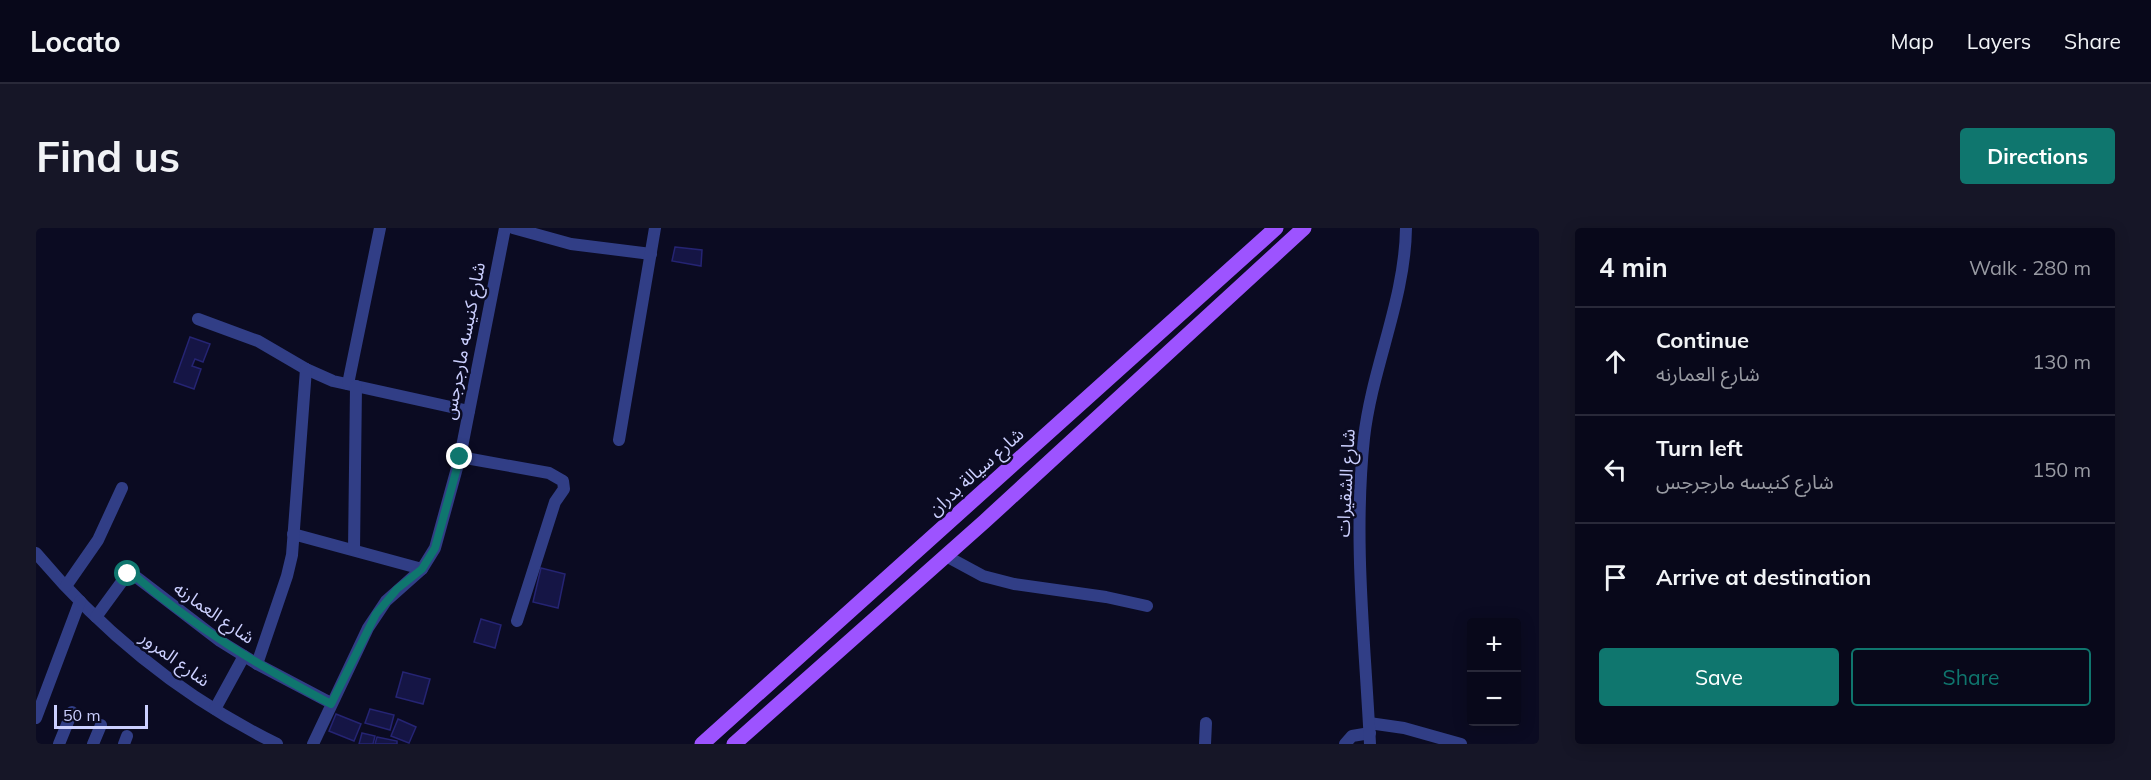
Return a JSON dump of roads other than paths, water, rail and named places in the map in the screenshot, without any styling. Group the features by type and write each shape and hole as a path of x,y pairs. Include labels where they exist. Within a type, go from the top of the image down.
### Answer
{"main road":[{"name":"شارع سيالة بدران","path":"702,744 1276,228"},
{"path":"742,741 1304,228"},
{"path":"965,508 985,521"}],"street":[{"path":"354,550 352,385 380,228"},
{"name":"شارع كنيسه مارجرجس","path":"313,744 376,614 397,589 422,569 435,548 460,457 505,228"},
{"path":"513,228 571,244 651,254"},
{"path":"619,440 655,228"},
{"name":"شارع الشقيرات","path":"1370,733 1360,580 1361,473 1370,402 1402,275 1406,228"},
{"path":"198,319 258,341 306,369 352,385 469,411"},
{"path":"257,664 288,576 306,369"},
{"path":"460,457 549,473 563,481 564,489 555,502 517,621"},
{"path":"66,586 98,540 122,488"},
{"path":"293,534 422,569"},
{"name":"شارع المرور","path":"36,553 96,617 153,667 215,709 277,744"},
{"path":"946,556 983,576 1014,584 1106,597 1147,606"},
{"name":"شارع العمارنه","path":"96,617 126,576 131,573 197,625 244,656 331,704"},
{"path":"36,718 80,601"},
{"path":"215,709 244,656"},
{"path":"59,744 72,712"},
{"path":"1205,744 1206,723"},
{"path":"93,744 101,725"},
{"path":"1345,744 1352,736 1404,728 1461,744"}]}
